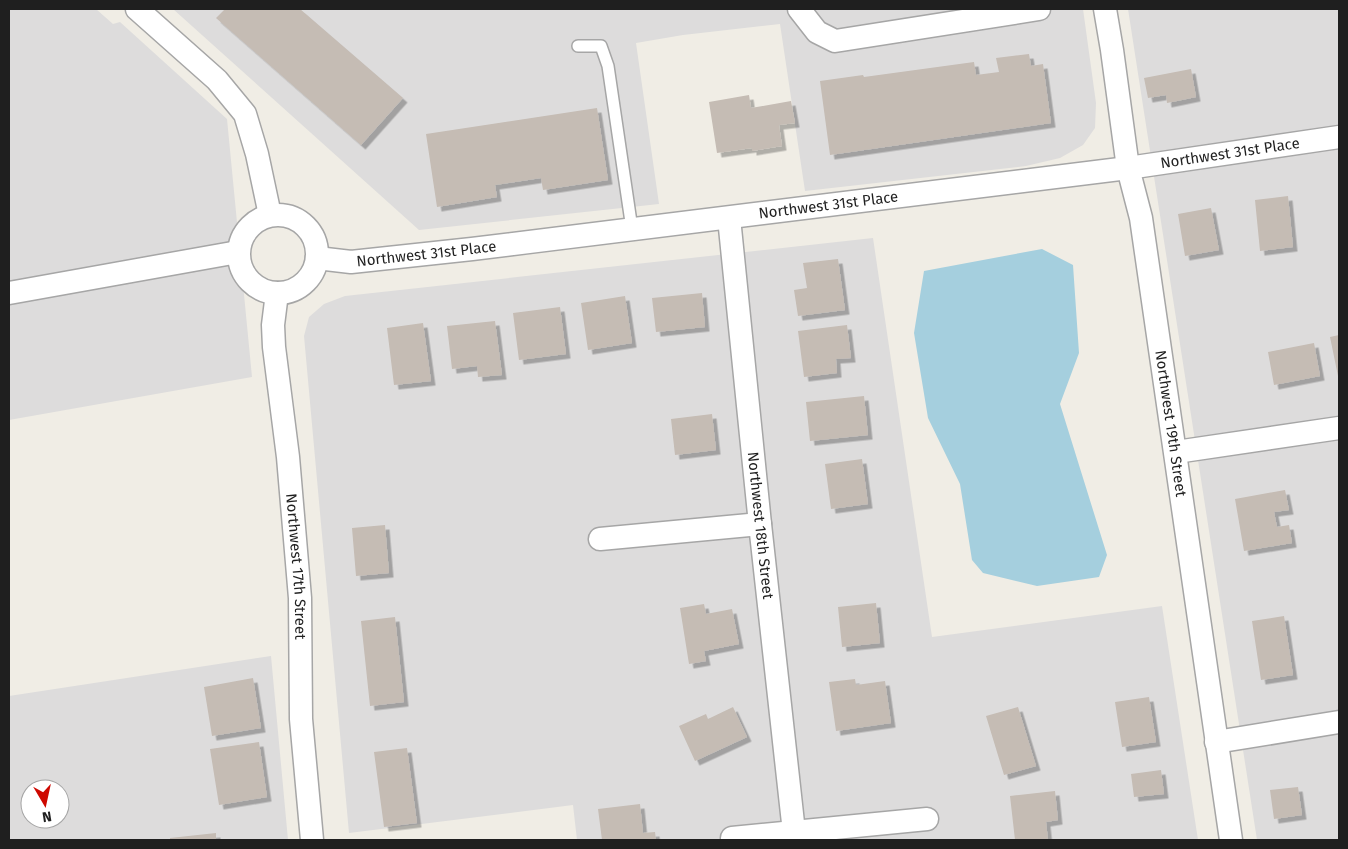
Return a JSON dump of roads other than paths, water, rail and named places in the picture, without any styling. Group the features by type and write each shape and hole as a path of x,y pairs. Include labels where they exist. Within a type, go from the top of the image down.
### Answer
{"street":[{"path":"137,9 217,80 245,114 257,154 270,215"},
{"path":"799,9 817,32 835,41 938,17 1039,9"},
{"name":"Northwest 19th Street","path":"1104,9 1112,50 1128,168 1141,218 1231,840"},
{"name":"Northwest 31st Place","path":"317,258 351,262 730,218 1128,168 1339,137"},
{"path":"270,215 289,216 303,223 310,230 316,244 317,258 314,269 307,280 291,291 277,293 262,290 254,285 244,274 239,260 238,252 243,236 252,224 270,215"},
{"name":"Northwest 18th Street","path":"730,218 760,524 794,832"},
{"path":"9,293 238,252"},
{"name":"Northwest 17th Street","path":"277,293 273,325 288,457 300,598 301,719 312,840"},
{"path":"1176,452 1339,428"},
{"path":"600,539 760,524"},
{"path":"1216,742 1339,722"},
{"path":"732,838 927,819"}],"lane":[{"path":"578,46 601,46 608,66 632,229"}],"water":[{"path":"1042,249 1073,265 1079,353 1060,404 1107,555 1099,577 1037,586 983,573 972,560 960,484 928,418 914,333 924,271"}]}
